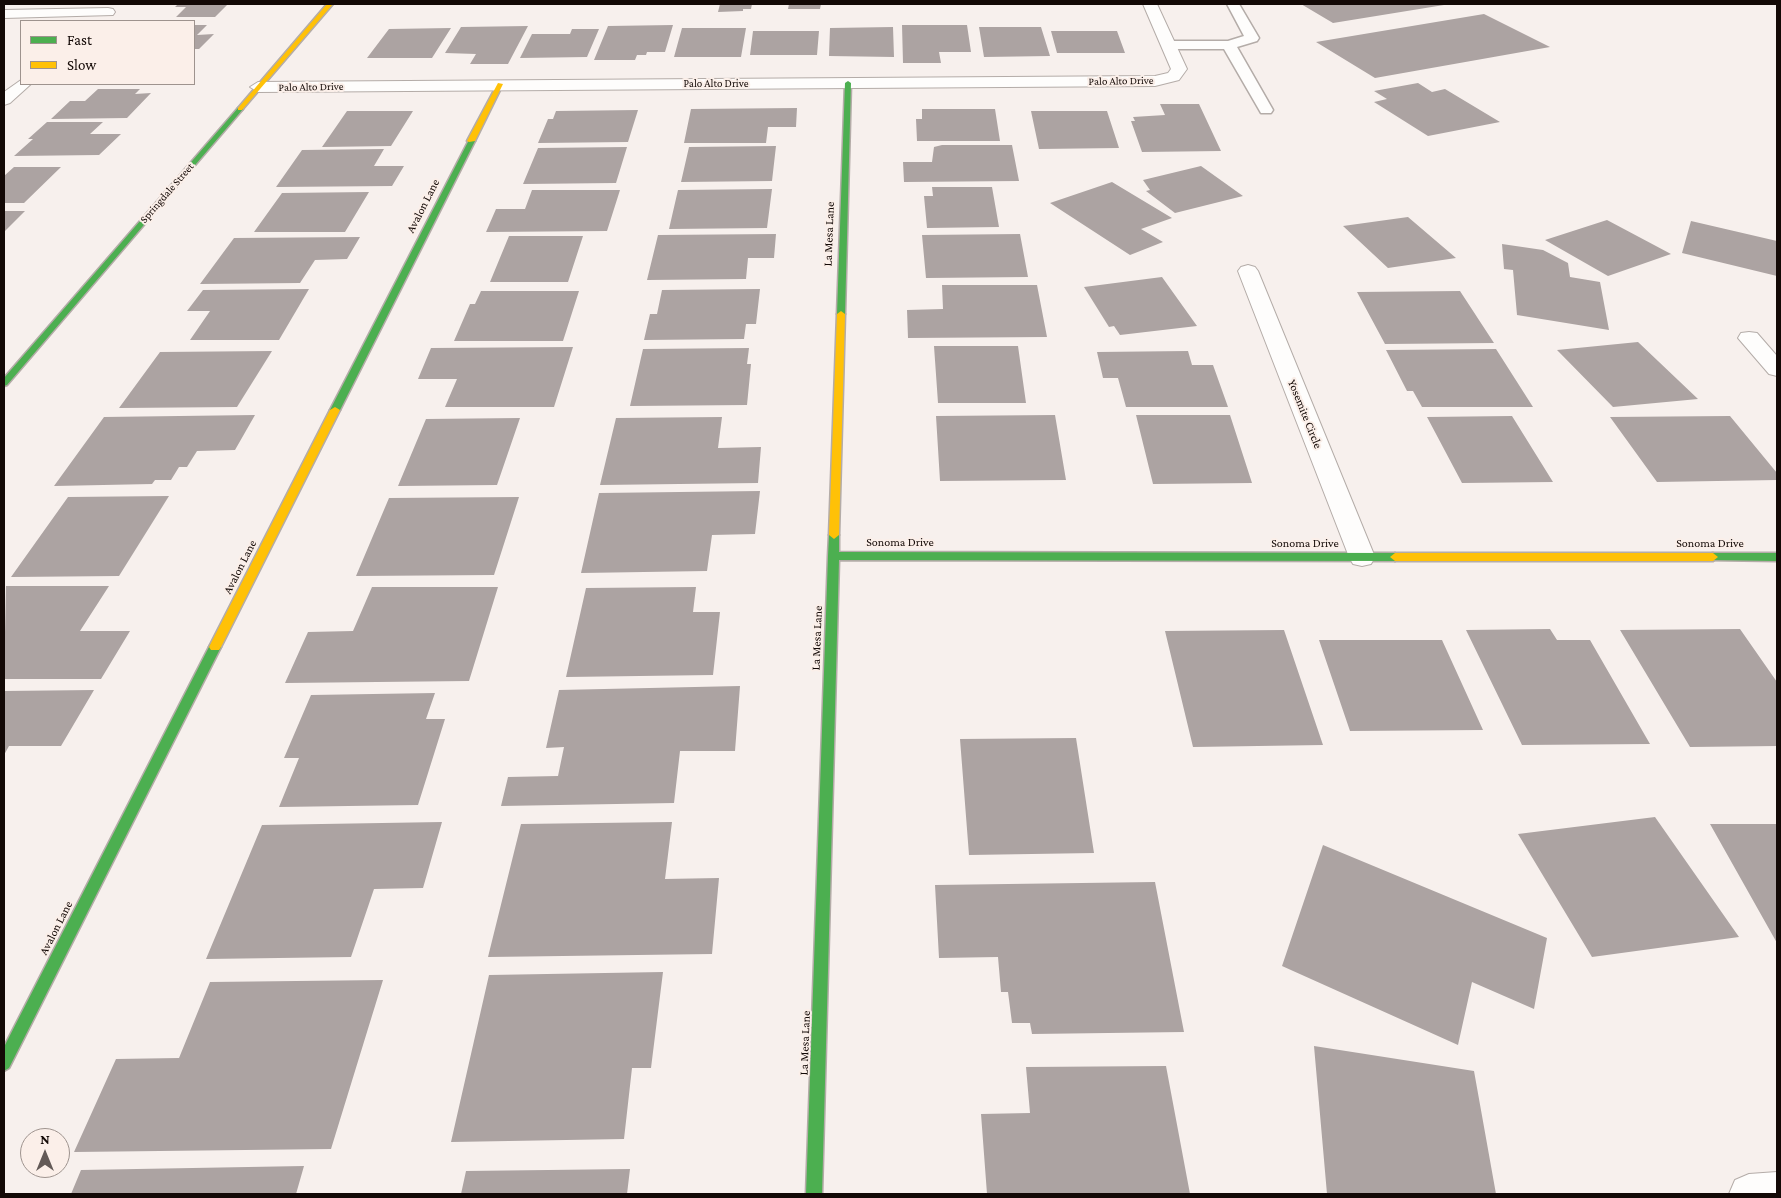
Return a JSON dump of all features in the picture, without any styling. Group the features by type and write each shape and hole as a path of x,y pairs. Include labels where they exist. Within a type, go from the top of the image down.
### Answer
{"street":[{"name":"Springdale Street","path":"4,383 330,4"},
{"path":"1150,4 1169,45"},
{"path":"4,14 108,12"},
{"name":"Palo Alto Drive","path":"258,87 1156,81 1173,78 1180,69 1169,45"},
{"name":"Avalon Lane","path":"4,1063 500,84"},
{"name":"La Mesa Lane","path":"814,1194 848,84"},
{"path":"4,100 22,85"},
{"name":"Yosemite Circle","path":"1248,271 1362,557"},
{"path":"1749,338 1777,369"},
{"name":"Sonoma Drive","path":"833,556 1777,557"},
{"path":"1749,1194 1777,1192"}],"lane":[{"path":"1169,45 1229,45 1252,38 1233,4"},
{"path":"1229,45 1266,110"}],"building":[{"path":"178,4 228,4 215,17 176,17 186,7 175,7"},
{"path":"720,4 752,4 751,9 743,9 743,11 718,12"},
{"path":"789,4 821,4 820,9 788,9"},
{"path":"1301,4 1444,4 1444,5 1333,23"},
{"path":"1484,14 1550,47 1375,78 1316,42"},
{"path":"195,25 207,25 197,35 214,34 199,49 195,49"},
{"path":"673,25 665,52 647,52 646,55 637,55 635,60 594,60 608,26"},
{"path":"902,25 967,25 971,52 939,52 941,63 903,63"},
{"path":"528,26 508,64 470,64 476,54 445,53 461,27"},
{"path":"893,27 894,57 829,56 830,28"},
{"path":"979,27 1041,27 1050,56 984,57"},
{"path":"451,28 432,58 367,58 389,29"},
{"path":"682,28 746,28 741,57 674,57"},
{"path":"572,29 599,29 587,57 520,58 532,34 570,34"},
{"path":"753,31 819,31 817,55 750,55"},
{"path":"1051,31 1117,31 1125,53 1057,53"},
{"path":"1418,83 1432,92 1445,89 1500,122 1428,136 1374,102 1387,99 1374,91"},
{"path":"98,89 140,89 135,94 151,93 127,118 51,119 70,101 85,101"},
{"path":"1160,104 1199,104 1221,151 1142,152 1131,121 1135,121 1133,117 1165,115"},
{"path":"797,108 796,127 768,127 766,143 684,143 691,109"},
{"path":"922,109 995,109 1000,141 917,141 916,119 922,119"},
{"path":"638,110 628,142 538,143 548,119 553,119 556,111"},
{"path":"347,111 413,111 391,146 322,147"},
{"path":"1031,111 1107,111 1119,148 1039,149"},
{"path":"47,122 103,122 90,134 121,134 99,155 14,156 33,139 28,139"},
{"path":"942,145 1012,145 1019,181 904,182 903,162 932,162 934,147"},
{"path":"776,146 772,181 681,182 689,147"},
{"path":"627,147 616,183 523,184 538,148"},
{"path":"384,149 374,166 404,166 392,186 276,187 302,150"},
{"path":"1201,166 1243,196 1175,213 1146,191 1150,190 1143,180"},
{"path":"14,167 61,167 24,203 4,203 4,176"},
{"path":"1112,182 1172,218 1141,229 1163,242 1130,255 1050,203"},
{"path":"932,187 992,187 999,227 927,228 924,196 933,196"},
{"path":"772,189 767,228 669,229 678,190"},
{"path":"532,190 620,190 607,231 486,232 496,209 525,209"},
{"path":"369,192 345,232 254,232 282,193"},
{"path":"4,211 25,211 4,232"},
{"path":"1408,217 1456,258 1388,268 1343,226"},
{"path":"1607,220 1671,254 1608,276 1545,240"},
{"path":"1691,221 1777,241 1777,276 1682,253"},
{"path":"776,234 774,258 748,258 746,279 647,280 658,235"},
{"path":"1020,234 1028,277 926,278 922,235"},
{"path":"509,236 583,236 568,282 490,282"},
{"path":"360,237 347,259 315,260 300,283 200,284 234,238"},
{"path":"1502,244 1543,250 1568,263 1570,277 1600,282 1609,330 1517,315 1513,270 1504,269"},
{"path":"1162,277 1197,326 1120,335 1114,326 1109,327 1084,287"},
{"path":"942,285 1037,285 1047,337 908,338 907,310 943,309"},
{"path":"309,289 279,340 190,340 210,311 187,311 203,290"},
{"path":"760,289 756,324 746,324 744,339 644,340 650,314 657,314 662,290"},
{"path":"481,291 579,291 563,341 454,341 470,304 475,304"},
{"path":"1460,291 1494,343 1385,344 1357,292"},
{"path":"1638,342 1698,399 1613,407 1557,350"},
{"path":"934,346 1018,346 1026,403 938,403"},
{"path":"573,347 554,407 445,407 457,379 418,379 431,348"},
{"path":"749,348 747,364 751,364 747,405 630,406 643,349"},
{"path":"1496,349 1533,407 1422,407 1413,391 1407,391 1386,350"},
{"path":"272,351 237,407 119,408 160,352"},
{"path":"1188,351 1192,365 1213,365 1228,407 1126,407 1118,378 1103,378 1097,352"},
{"path":"255,415 235,450 197,451 187,467 179,467 171,480 155,480 152,484 54,486 104,417"},
{"path":"1055,415 1066,480 940,481 936,416"},
{"path":"1136,415 1230,415 1252,483 1153,484"},
{"path":"1512,416 1553,482 1462,483 1427,417"},
{"path":"1730,416 1777,473 1777,480 1657,482 1610,417"},
{"path":"722,417 718,448 761,447 758,483 600,485 616,418"},
{"path":"520,418 497,485 398,486 426,419"},
{"path":"760,491 755,534 712,535 707,571 581,573 599,493"},
{"path":"169,496 119,576 11,577 68,497"},
{"path":"519,497 494,575 356,576 389,498"},
{"path":"6,586 109,586 80,631 130,631 101,679 4,679"},
{"path":"372,587 498,587 469,681 285,683 308,632 353,631"},
{"path":"696,587 693,612 720,612 713,675 566,677 586,588"},
{"path":"1550,629 1557,640 1590,640 1650,744 1522,745 1466,630"},
{"path":"1740,629 1777,682 1777,746 1690,747 1620,630"},
{"path":"1284,630 1323,745 1193,747 1165,631"},
{"path":"1319,640 1442,640 1483,730 1350,731"},
{"path":"740,686 735,751 680,751 674,803 501,806 508,777 558,776 564,747 546,748 559,690"},
{"path":"94,690 61,746 9,746 4,755 4,691"},
{"path":"435,693 426,719 445,719 418,805 279,807 299,758 284,758 311,695"},
{"path":"1076,738 1094,853 969,855 960,739"},
{"path":"1655,817 1739,937 1592,957 1518,834"},
{"path":"442,822 423,888 374,889 351,957 206,959 262,825"},
{"path":"672,822 665,879 719,878 712,954 488,957 521,824"},
{"path":"1710,824 1777,824 1777,943"},
{"path":"1323,845 1547,938 1534,1009 1472,982 1458,1045 1282,966"},
{"path":"1155,882 1184,1032 1032,1034 1030,1023 1012,1023 1008,992 1001,992 998,957 939,958 935,885"},
{"path":"663,972 651,1068 632,1068 624,1139 451,1142 489,975"},
{"path":"383,980 331,1149 74,1152 116,1059 179,1058 210,982"},
{"path":"1314,1046 1474,1071 1496,1194 1327,1194"},
{"path":"1166,1066 1190,1194 987,1194 981,1114 1030,1113 1026,1067"},
{"path":"304,1166 296,1194 71,1194 81,1170"},
{"path":"630,1169 627,1194 461,1194 466,1171"}],"traffic: fast":[{"path":"841,314 848,83"},
{"path":"4,383 240,109"},
{"path":"335,410 471,141"},
{"path":"814,1194 834,535"},
{"path":"833,556 1395,557"},
{"path":"1713,557 1777,557"},
{"path":"4,1063 215,647"}],"traffic: slow":[{"path":"240,109 330,4"},
{"path":"471,141 500,84"},
{"path":"834,535 841,314"},
{"path":"215,647 335,410"},
{"path":"1395,557 1713,557"}]}
